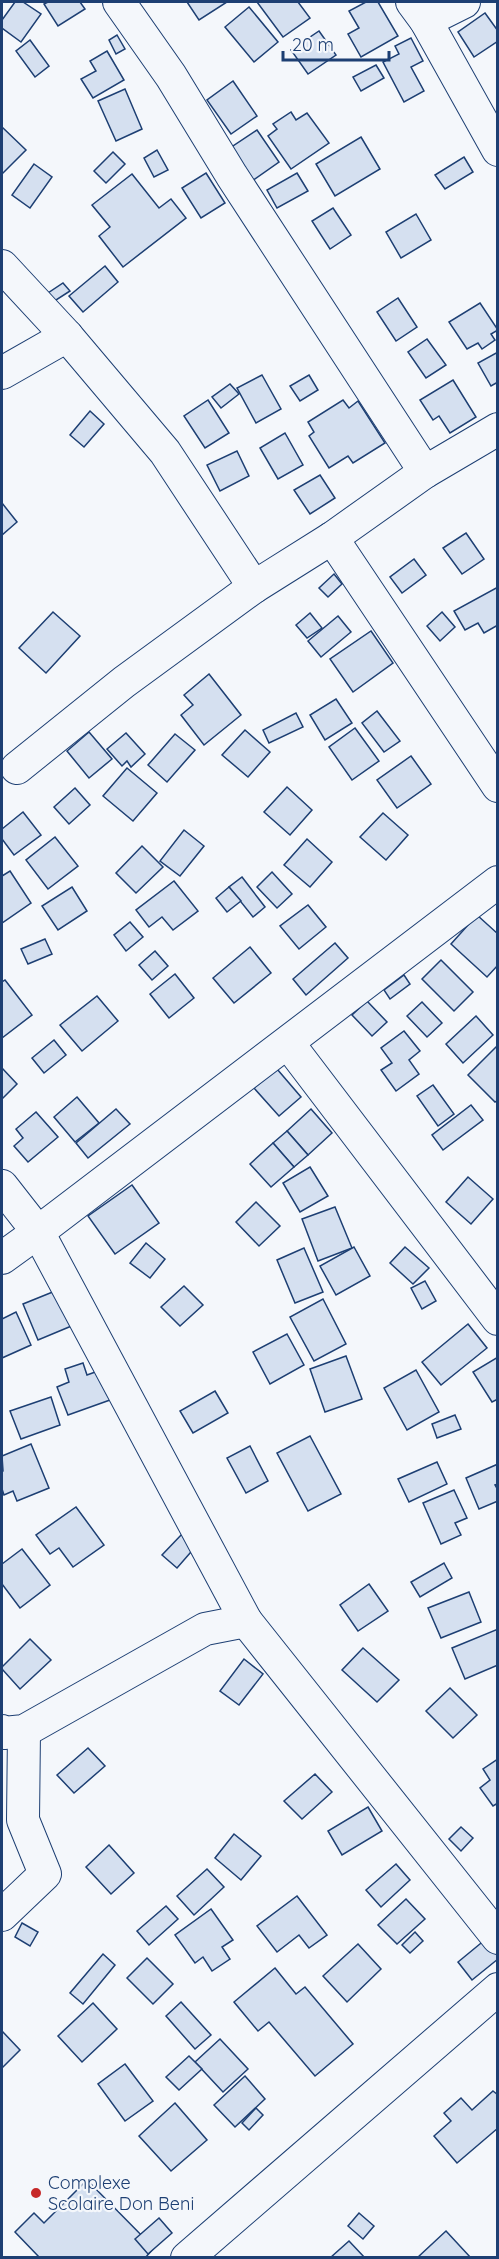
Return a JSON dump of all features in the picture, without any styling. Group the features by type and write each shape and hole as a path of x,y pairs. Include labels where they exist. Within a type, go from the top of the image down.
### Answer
{"street":[{"path":"119,2 171,76 232,176 425,472"},
{"path":"464,2 419,11 498,150"},
{"path":"2,266 67,336 165,452 254,587"},
{"path":"2,373 67,336"},
{"path":"17,768 124,682 254,587 332,538 425,472 498,429"},
{"path":"332,538 498,786"},
{"path":"2,1258 498,882"},
{"path":"288,1043 498,1319"},
{"path":"2,1186 38,1232 246,1621 498,1938"},
{"path":"2,1915 45,1874 23,1820 13,1731 205,1629 246,1621"},
{"path":"187,2258 498,1989"}],"building":[{"path":"15,2 23,2 41,14 21,42 2,28 2,20"},
{"path":"80,2 85,9 58,26 44,4"},
{"path":"187,2 227,2 199,20"},
{"path":"257,2 298,2 310,18 283,37"},
{"path":"366,2 378,2 398,36 361,57 348,34 359,28 349,11"},
{"path":"249,7 278,42 254,62 225,27"},
{"path":"485,13 498,31 498,41 474,57 458,32"},
{"path":"319,31 336,55 308,74 291,50"},
{"path":"117,35 125,49 116,54 109,40"},
{"path":"411,38 423,61 411,67 424,91 404,102 383,62 399,54 395,46"},
{"path":"30,40 49,66 35,77 16,51"},
{"path":"107,51 124,80 93,98 81,79 96,71 90,61"},
{"path":"376,65 384,78 361,91 353,77"},
{"path":"233,81 257,116 231,134 207,100"},
{"path":"125,89 142,129 116,141 98,101"},
{"path":"291,112 296,120 307,113 329,143 291,169 268,136 277,129 273,124"},
{"path":"2,127 26,150 2,174"},
{"path":"257,130 279,162 252,181 230,148"},
{"path":"361,137 380,169 335,196 316,164"},
{"path":"157,150 168,170 154,177 144,158"},
{"path":"113,152 125,164 106,183 94,171"},
{"path":"464,157 473,172 445,189 435,175"},
{"path":"34,164 52,177 30,208 12,195"},
{"path":"206,173 225,203 201,218 182,188"},
{"path":"297,173 308,191 277,208 267,190"},
{"path":"132,174 159,208 171,199 186,218 123,267 99,236 110,227 92,205"},
{"path":"333,208 351,235 330,249 312,221"},
{"path":"416,214 431,240 401,258 386,232"},
{"path":"105,266 118,282 83,312 69,296"},
{"path":"63,283 70,291 53,302 48,293"},
{"path":"398,298 417,327 396,341 377,312"},
{"path":"480,303 498,330 491,334 495,340 482,349 478,343 467,349 449,322"},
{"path":"427,339 446,365 426,378 408,352"},
{"path":"498,352 498,382 491,386 478,363"},
{"path":"262,375 281,409 256,423 237,388"},
{"path":"309,375 318,390 300,401 290,386"},
{"path":"453,380 476,417 450,433 439,416 433,420 420,400"},
{"path":"230,384 239,394 221,408 212,397"},
{"path":"208,400 229,433 205,448 184,416"},
{"path":"343,400 349,408 358,401 385,443 353,463 348,456 329,468 309,436 314,432 308,422"},
{"path":"90,411 104,424 84,447 70,435"},
{"path":"285,433 303,465 278,479 260,448"},
{"path":"237,451 249,476 220,491 207,465"},
{"path":"320,475 335,498 310,514 294,490"},
{"path":"2,503 17,522 2,535"},
{"path":"466,533 484,559 462,574 443,548"},
{"path":"414,559 426,575 402,593 390,577"},
{"path":"334,574 342,584 328,597 319,588"},
{"path":"498,587 498,625 484,633 478,623 465,630 454,611"},
{"path":"53,612 80,636 46,673 19,648"},
{"path":"442,612 455,627 440,641 427,626"},
{"path":"310,613 322,628 307,638 296,625"},
{"path":"338,616 351,632 321,657 308,641"},
{"path":"371,631 393,663 353,692 330,659"},
{"path":"209,674 241,715 204,745 181,715 193,705 184,695"},
{"path":"336,699 352,723 325,740 310,715"},
{"path":"377,711 400,741 384,752 362,723"},
{"path":"296,713 303,727 269,743 263,730"},
{"path":"355,728 379,761 352,780 329,747"},
{"path":"245,730 270,752 248,777 222,755"},
{"path":"89,732 112,759 89,778 67,751"},
{"path":"126,733 145,754 131,767 127,761 122,766 107,749"},
{"path":"175,734 195,750 167,782 148,765"},
{"path":"411,756 431,784 397,808 377,780"},
{"path":"127,768 157,793 133,821 103,796"},
{"path":"287,787 312,810 290,835 264,812"},
{"path":"75,788 90,805 69,824 54,807"},
{"path":"23,812 41,835 14,855 2,839 2,829"},
{"path":"383,813 408,835 386,860 360,837"},
{"path":"184,830 204,846 180,876 160,861"},
{"path":"55,837 78,866 48,889 26,860"},
{"path":"307,839 332,862 310,887 284,865"},
{"path":"142,846 163,867 136,893 116,873"},
{"path":"10,871 31,903 2,923 2,876"},
{"path":"272,872 292,894 277,908 257,887"},
{"path":"242,877 265,907 253,917 229,887"},
{"path":"174,881 198,911 173,930 162,917 149,927 136,910"},
{"path":"72,887 87,911 58,930 42,906"},
{"path":"229,887 241,901 227,912 216,898"},
{"path":"308,905 326,927 299,949 280,926"},
{"path":"477,915 498,934 498,965 487,977 451,944"},
{"path":"130,922 143,937 126,951 114,935"},
{"path":"45,939 52,954 28,964 21,949"},
{"path":"335,943 348,958 306,995 293,979"},
{"path":"250,947 271,973 234,1003 213,978"},
{"path":"155,951 168,966 152,980 139,965"},
{"path":"441,960 473,992 454,1011 422,979"},
{"path":"175,974 194,998 169,1018 150,994"},
{"path":"404,975 410,984 390,999 384,990"},
{"path":"5,980 32,1015 2,1038 2,982"},
{"path":"97,996 118,1021 82,1051 60,1025"},
{"path":"367,1001 387,1022 372,1036 352,1015"},
{"path":"422,1002 442,1023 427,1037 407,1016"},
{"path":"476,1016 493,1035 463,1063 446,1044"},
{"path":"404,1031 420,1051 409,1060 419,1074 396,1091 381,1070 392,1063 381,1048"},
{"path":"54,1040 66,1055 44,1073 32,1058"},
{"path":"498,1045 498,1100 495,1102 468,1075"},
{"path":"2,1068 17,1084 2,1099"},
{"path":"277,1069 301,1097 279,1116 254,1088"},
{"path":"433,1085 454,1114 438,1126 417,1096"},
{"path":"77,1097 99,1123 75,1142 54,1117"},
{"path":"471,1105 483,1120 443,1150 432,1135"},
{"path":"116,1109 130,1124 88,1158 76,1143"},
{"path":"311,1109 332,1133 308,1155 287,1131"},
{"path":"36,1112 58,1137 28,1162 14,1146 23,1138 16,1129"},
{"path":"287,1131 308,1155 294,1167 273,1143"},
{"path":"273,1143 294,1167 271,1187 250,1164"},
{"path":"310,1167 328,1196 300,1212 283,1183"},
{"path":"468,1177 493,1199 471,1224 446,1202"},
{"path":"132,1185 159,1223 115,1254 88,1216"},
{"path":"256,1202 280,1226 259,1246 236,1222"},
{"path":"335,1207 352,1248 318,1261 302,1219"},
{"path":"146,1243 165,1259 150,1278 130,1263"},
{"path":"354,1247 370,1276 336,1295 320,1266"},
{"path":"405,1247 429,1268 413,1284 390,1263"},
{"path":"304,1248 323,1292 295,1303 277,1260"},
{"path":"425,1281 436,1301 422,1309 411,1288"},
{"path":"184,1286 203,1305 180,1326 161,1307"},
{"path":"65,1287 81,1322 38,1340 23,1304"},
{"path":"323,1299 346,1344 314,1361 290,1317"},
{"path":"16,1312 31,1345 2,1358 2,1319"},
{"path":"468,1324 487,1348 441,1385 422,1362"},
{"path":"287,1334 304,1365 270,1384 253,1352"},
{"path":"346,1356 362,1399 325,1412 310,1369"},
{"path":"498,1357 498,1399 492,1402 473,1372"},
{"path":"83,1363 87,1375 98,1371 110,1400 68,1415 57,1387 69,1382 65,1369"},
{"path":"416,1370 439,1412 407,1430 384,1388"},
{"path":"215,1391 228,1413 193,1433 180,1411"},
{"path":"51,1397 60,1425 21,1439 10,1411"},
{"path":"455,1415 461,1429 437,1438 432,1424"},
{"path":"310,1436 341,1494 308,1511 277,1453"},
{"path":"31,1444 49,1488 17,1501 13,1491 4,1495 2,1489 2,1456"},
{"path":"250,1446 268,1481 246,1493 227,1458"},
{"path":"437,1462 447,1484 409,1502 398,1479"},
{"path":"498,1464 498,1484 495,1485 498,1490 498,1501 479,1509 466,1478"},
{"path":"454,1490 467,1518 455,1523 461,1535 441,1544 423,1503"},
{"path":"76,1507 104,1545 73,1567 59,1548 50,1554 36,1535"},
{"path":"183,1533 197,1545 177,1568 162,1555"},
{"path":"22,1549 50,1585 20,1608 2,1584 2,1564"},
{"path":"444,1563 452,1578 420,1597 411,1582"},
{"path":"369,1584 388,1611 358,1631 340,1605"},
{"path":"469,1592 481,1622 441,1638 428,1608"},
{"path":"498,1629 498,1665 465,1679 452,1648"},
{"path":"30,1639 51,1660 20,1689 2,1667"},
{"path":"363,1648 399,1680 377,1702 342,1670"},
{"path":"244,1659 263,1674 239,1705 220,1691"},
{"path":"450,1688 477,1715 453,1738 426,1711"},
{"path":"88,1748 105,1766 74,1793 57,1775"},
{"path":"498,1759 498,1803 493,1806 480,1788 490,1780 483,1769"},
{"path":"315,1774 332,1792 302,1819 284,1801"},
{"path":"368,1807 382,1831 342,1855 328,1831"},
{"path":"461,1827 473,1838 461,1851 449,1839"},
{"path":"234,1834 261,1856 241,1880 215,1858"},
{"path":"109,1845 134,1873 111,1894 86,1867"},
{"path":"396,1864 410,1880 381,1907 366,1890"},
{"path":"207,1869 224,1887 194,1915 177,1896"},
{"path":"297,1896 327,1935 309,1948 299,1935 277,1952 257,1926"},
{"path":"406,1899 425,1919 397,1944 378,1925"},
{"path":"166,1906 178,1919 149,1945 137,1931"},
{"path":"211,1909 233,1940 222,1947 230,1959 212,1971 203,1957 195,1963 175,1935"},
{"path":"22,1923 38,1932 30,1946 15,1937"},
{"path":"415,1932 423,1941 410,1953 402,1945"},
{"path":"486,1939 498,1954 498,1959 472,1980 458,1962"},
{"path":"358,1944 381,1969 347,2002 323,1976"},
{"path":"103,1954 115,1965 83,2004 70,1993"},
{"path":"147,1958 173,1984 153,2004 127,1978"},
{"path":"275,1968 296,1994 305,1987 353,2044 315,2076 269,2022 258,2031 234,2002"},
{"path":"181,2002 211,2035 195,2049 166,2016"},
{"path":"93,2003 117,2029 82,2062 58,2036"},
{"path":"2,2031 20,2050 2,2068"},
{"path":"220,2039 248,2069 223,2092 195,2062"},
{"path":"189,2056 202,2069 179,2090 166,2077"},
{"path":"125,2064 153,2101 125,2121 98,2084"},
{"path":"245,2076 265,2099 235,2127 214,2105"},
{"path":"493,2091 498,2095 498,2128 457,2163 434,2136 451,2121 444,2113 461,2098 472,2110"},
{"path":"175,2103 207,2140 171,2171 139,2136"},
{"path":"256,2108 263,2115 249,2130 242,2123"},
{"path":"87,2180 154,2248 145,2258 40,2258 15,2232 34,2213 44,2223"},
{"path":"359,2213 374,2226 363,2239 348,2226"},
{"path":"159,2218 172,2233 148,2254 135,2239"},
{"path":"446,2231 471,2258 417,2258"},
{"path":"349,2241 365,2258 330,2258"}],"place":[{"name":"Complexe Scolaire Don Beni","path":"36,2193"}]}
